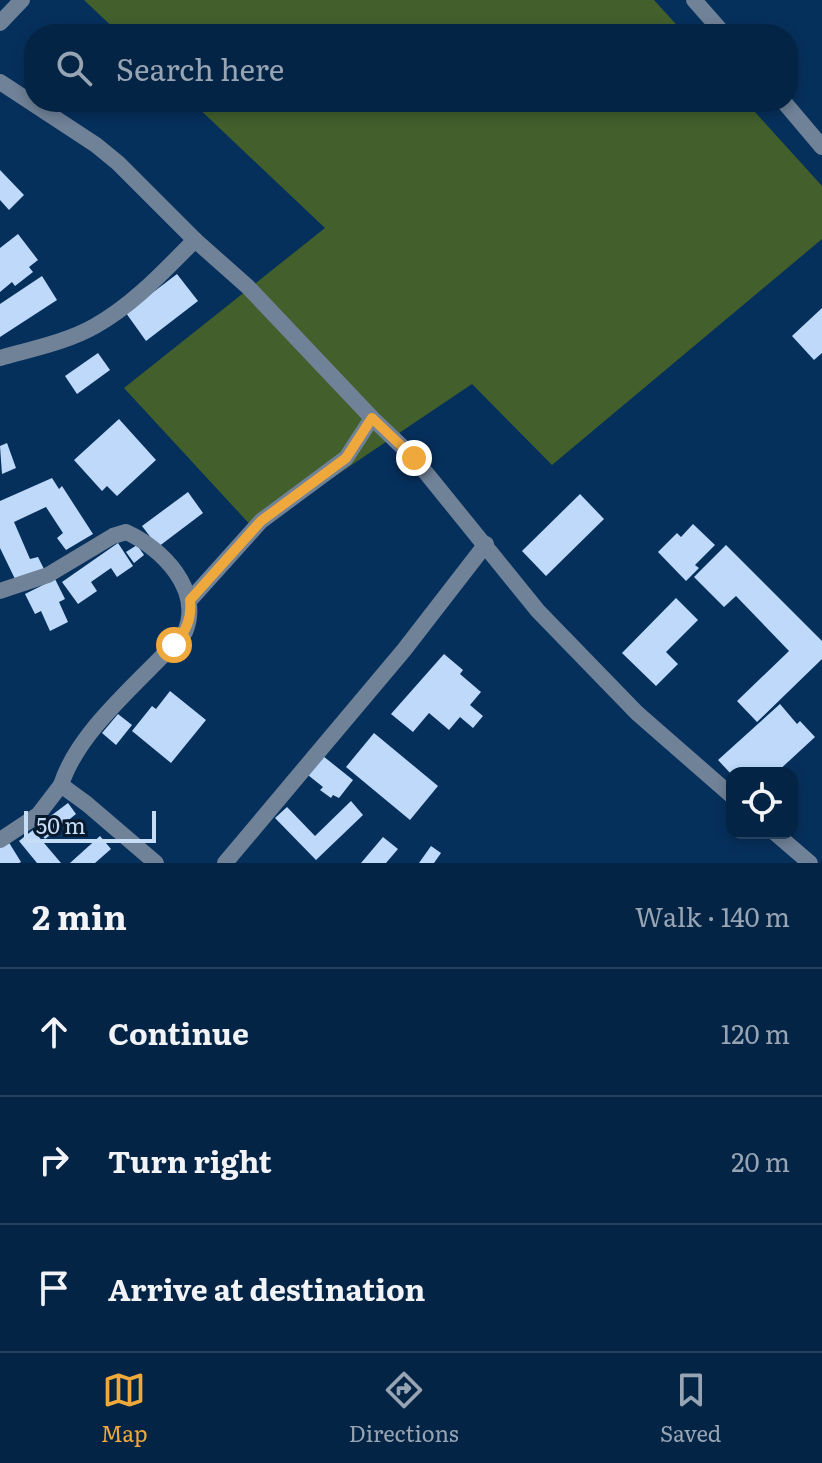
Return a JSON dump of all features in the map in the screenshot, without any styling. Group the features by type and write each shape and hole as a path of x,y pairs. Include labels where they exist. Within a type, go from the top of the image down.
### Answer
{"street":[{"path":"0,23 22,0"},
{"path":"694,0 715,24"},
{"path":"0,82 24,98"},
{"path":"46,112 118,163 285,325 414,458 538,611 637,713 726,791"},
{"path":"792,112 822,147"},
{"path":"0,358 94,327 143,291 195,240"},
{"path":"190,600 261,521 346,458 372,418"},
{"path":"0,591 48,575 113,536 126,532 138,537 174,571 185,585 190,600 190,621 185,632 77,750 61,785 38,815 0,840"},
{"path":"225,863 404,650 486,544"},
{"path":"61,785 156,863"},
{"path":"782,839 810,863"}],"green space":[{"path":"84,0 654,0 676,24 109,24"},
{"path":"203,112 755,112 822,186 822,239 552,465 472,384 255,530 124,388 325,228"}],"building":[{"path":"0,170 24,195 9,210 0,200"},
{"path":"18,234 38,260 29,267 33,272 15,286 12,282 0,292 0,248"},
{"path":"177,274 198,301 146,341 126,313"},
{"path":"42,276 57,300 0,337 0,304"},
{"path":"822,308 822,353 814,360 792,336"},
{"path":"98,353 110,370 77,394 65,376"},
{"path":"119,419 156,460 117,496 107,486 102,491 74,460"},
{"path":"7,443 16,468 2,474 0,446"},
{"path":"52,478 59,489 62,486 93,534 66,550 57,538 63,533 46,507 14,522 30,559 38,557 44,569 15,579 0,548 0,501"},
{"path":"188,492 203,513 158,547 142,526"},
{"path":"580,494 604,519 546,576 522,551"},
{"path":"693,524 715,545 695,565 699,568 686,581 658,552 677,533 681,537"},
{"path":"118,543 133,566 117,577 111,568 91,582 97,591 78,604 62,582"},
{"path":"137,545 144,555 134,563 126,552"},
{"path":"726,545 822,641 822,659 757,722 737,701 789,651 736,596 724,607 694,577"},
{"path":"55,579 65,599 59,602 68,622 50,631 41,611 35,614 25,594"},
{"path":"676,598 698,620 666,652 678,664 656,686 622,653"},
{"path":"444,654 463,670 460,674 481,692 470,705 483,716 473,728 460,717 449,730 429,713 413,732 391,714"},
{"path":"170,691 206,720 171,763 132,731 152,706 156,709"},
{"path":"780,704 797,724 800,721 815,737 782,767 726,769 718,760"},
{"path":"118,714 132,725 116,745 102,733"},
{"path":"374,733 438,786 410,820 346,767"},
{"path":"323,756 353,780 339,798 333,795 331,798 320,790 323,787 308,775"},
{"path":"351,801 363,815 316,860 275,818 287,807 315,836"},
{"path":"68,803 76,814 45,839 36,827"},
{"path":"33,830 61,863 37,863 19,841"},
{"path":"100,836 111,849 95,863 70,863"},
{"path":"383,837 398,849 386,863 361,863"},
{"path":"8,841 21,862 0,863 0,846"},
{"path":"431,846 441,853 434,863 419,863"}],"route":[{"path":"174,645 190,621 190,600 261,521 346,458 372,418 414,458"}]}
